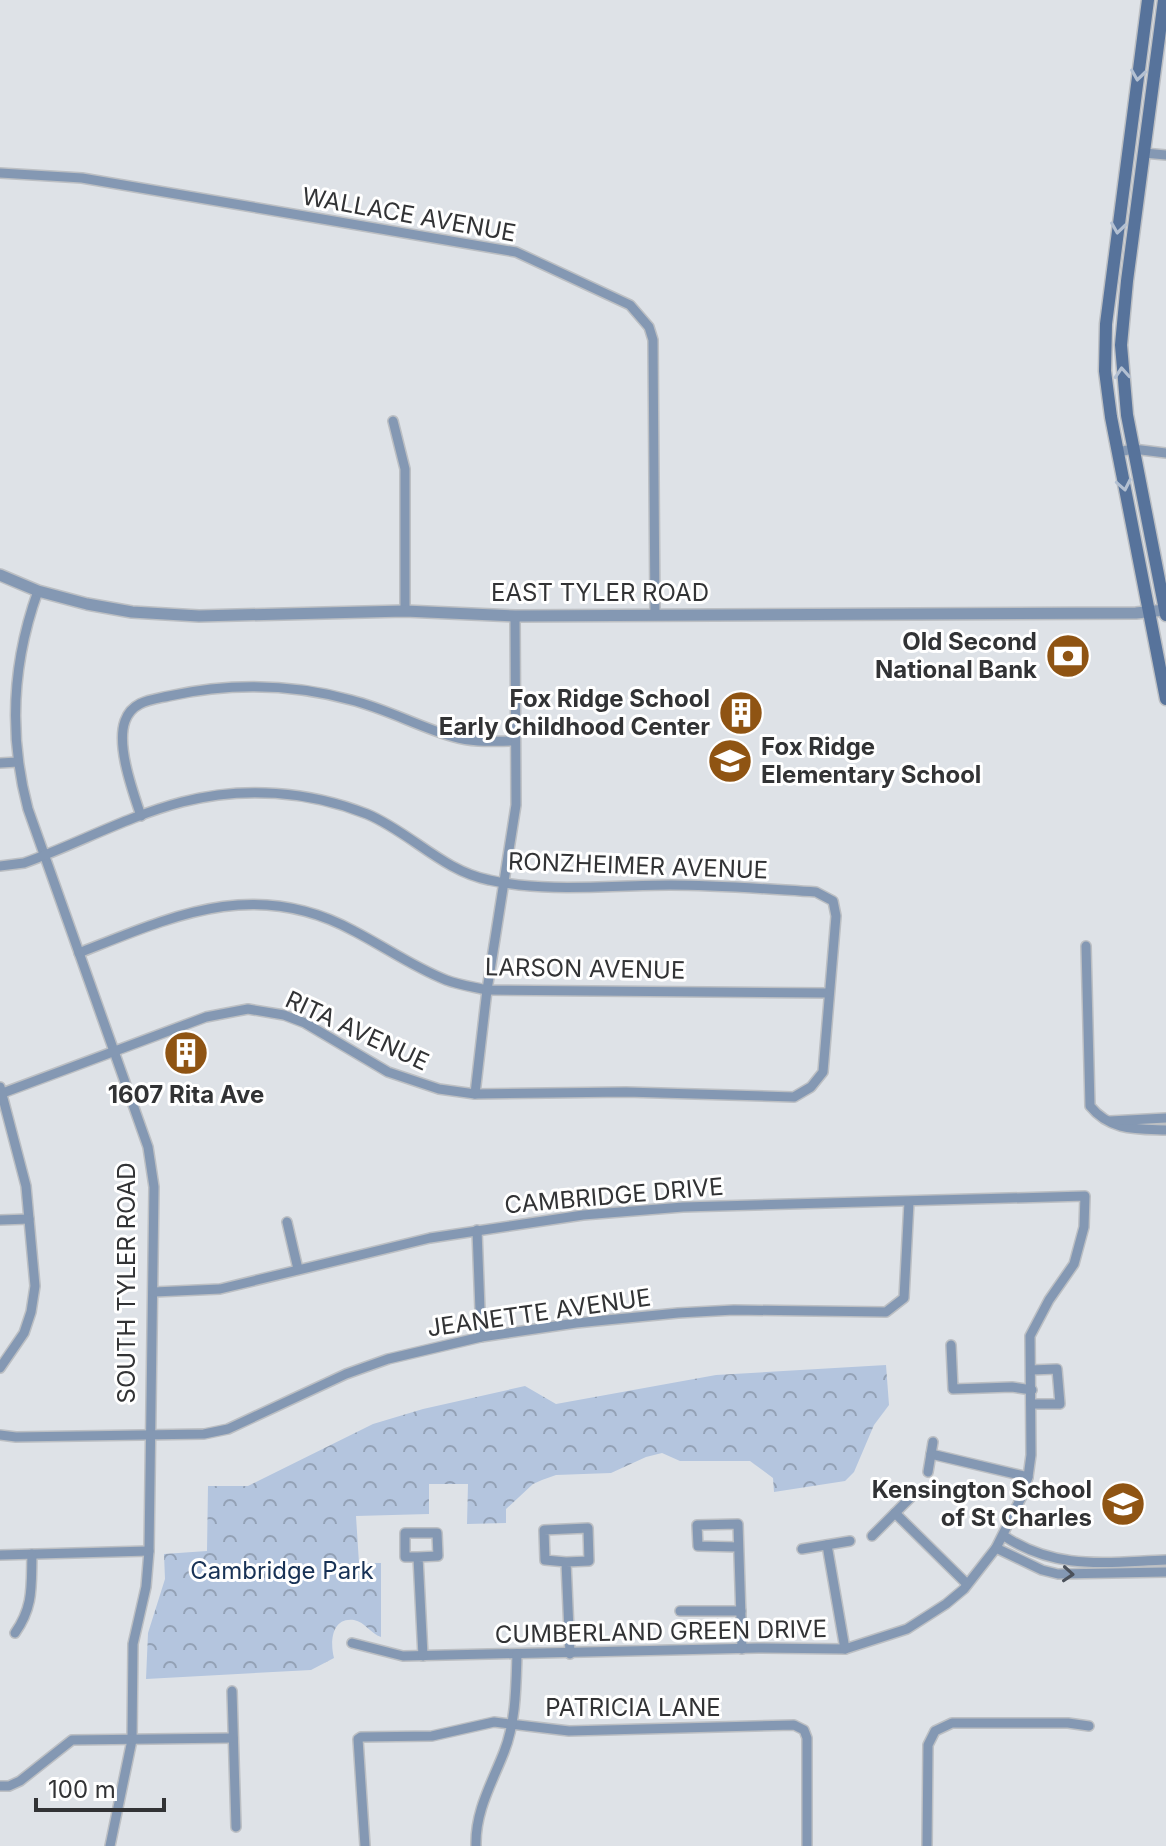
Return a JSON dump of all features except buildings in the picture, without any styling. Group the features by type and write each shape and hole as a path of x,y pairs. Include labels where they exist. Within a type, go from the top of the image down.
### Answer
{"main road":[{"path":"1148,0 1105,345 1107,394 1166,699"},
{"path":"1164,0 1121,345 1123,393 1166,612"}],"street":[{"path":"1144,153 1166,155"},
{"name":"WALLACE AVENUE","path":"0,173 82,178 516,252 630,305 649,327 653,340 655,615"},
{"path":"393,421 405,469 405,611"},
{"path":"1118,452 1133,449 1166,453"},
{"path":"0,575 38,591"},
{"name":"EAST TYLER ROAD","path":"38,591 132,612 199,616 405,611 515,616 1166,612"},
{"name":"SOUTH TYLER ROAD","path":"38,591 20,649 15,685 14,729 18,762 28,809 148,1147 154,1187 149,1551 146,1587 133,1644 132,1740 110,1846"},
{"path":"475,1094 487,990 516,805 515,616"},
{"path":"141,816 128,778 122,730 126,718 132,708 142,702 189,692 229,687 274,687 313,692 375,707 457,738 515,741"},
{"path":"0,763 18,762"},
{"name":"RONZHEIMER AVENUE","path":"0,866 44,856 182,802 222,794 294,795 330,802 368,815 402,832 467,875 503,883 531,886 705,886 816,892 833,901 836,916 828,993"},
{"name":"LARSON AVENUE","path":"79,953 179,914 213,906 276,906 324,918 448,981 487,990 828,993"},
{"path":"1086,946 1090,1106 1106,1121 1125,1128 1166,1130"},
{"name":"RITA AVENUE","path":"1,1091 206,1017 227,1011 263,1010 305,1023 365,1061 410,1082 439,1089 475,1094 626,1092 794,1097 806,1090 823,1072 828,993"},
{"path":"0,1368 15,1350 31,1312 35,1286 26,1186 1,1091"},
{"path":"1106,1121 1166,1118"},
{"name":"CAMBRIDGE DRIVE","path":"154,1292 220,1289 393,1246 583,1215 668,1208 1085,1196"},
{"name":"CUMBERLAND GREEN DRIVE","path":"352,1643 403,1656 845,1649 907,1629 946,1604 967,1584 996,1548 1014,1516 1028,1477 1032,1390 1030,1336 1049,1300 1074,1264 1084,1227 1085,1196"},
{"name":"JEANETTE AVENUE","path":"0,1435 204,1434 228,1429 346,1374 388,1359 481,1337 678,1313 734,1310 886,1312 904,1298 909,1202"},
{"path":"0,1220 29,1219"},
{"path":"287,1222 298,1269"},
{"path":"477,1230 481,1337"},
{"path":"951,1345 953,1389 1012,1387 1032,1390"},
{"path":"1031,1370 1057,1369 1060,1404 1031,1404"},
{"path":"928,1472 933,1442"},
{"path":"931,1454 1028,1477"},
{"path":"872,1536 914,1494"},
{"path":"895,1513 967,1584"},
{"path":"738,1547 698,1546 697,1525 738,1524 742,1649"},
{"path":"588,1528 589,1561 566,1562 545,1560 544,1530 588,1528"},
{"path":"1004,1536 1034,1553 1073,1562 1166,1560"},
{"path":"802,1549 850,1541"},
{"path":"827,1545 845,1649"},
{"path":"996,1548 1042,1570 1058,1574 1166,1572"},
{"path":"0,1555 149,1551"},
{"path":"15,1633 25,1619 31,1602 32,1554"},
{"path":"418,1557 423,1656"},
{"path":"566,1562 570,1654"},
{"path":"680,1611 741,1611"},
{"path":"476,1846 476,1829 486,1792 504,1752 511,1725 517,1654"},
{"path":"232,1691 236,1827"},
{"name":"PATRICIA LANE","path":"365,1846 358,1739 450,1734 477,1724 494,1722 569,1731 794,1725 804,1730 807,1738 807,1846"},
{"path":"927,1846 928,1745 935,1731 952,1723 1068,1723 1089,1726"},
{"path":"0,1786 20,1781 72,1740 233,1738"}],"green space":[{"name":"Cambridge Park","path":"886,1365 889,1405 874,1425 854,1472 845,1481 774,1492 773,1478 750,1461 680,1461 662,1453 611,1473 556,1475 542,1480 533,1484 506,1509 506,1523 467,1524 468,1484 429,1484 429,1514 356,1516 359,1563 381,1563 381,1637 358,1621 346,1620 334,1632 334,1658 311,1670 146,1679 148,1633 165,1579 164,1554 207,1551 208,1486 248,1486 373,1424 423,1409 525,1386 556,1404 716,1375"}],"place":[{"name":"Old Second National Bank","path":"1068,656"},
{"name":"Fox Ridge School Early Childhood Center","path":"741,713"},
{"name":"Fox Ridge Elementary School","path":"730,761"},
{"name":"1607 Rita Ave","path":"186,1053"},
{"name":"Kensington School of St Charles","path":"1123,1504"}]}
